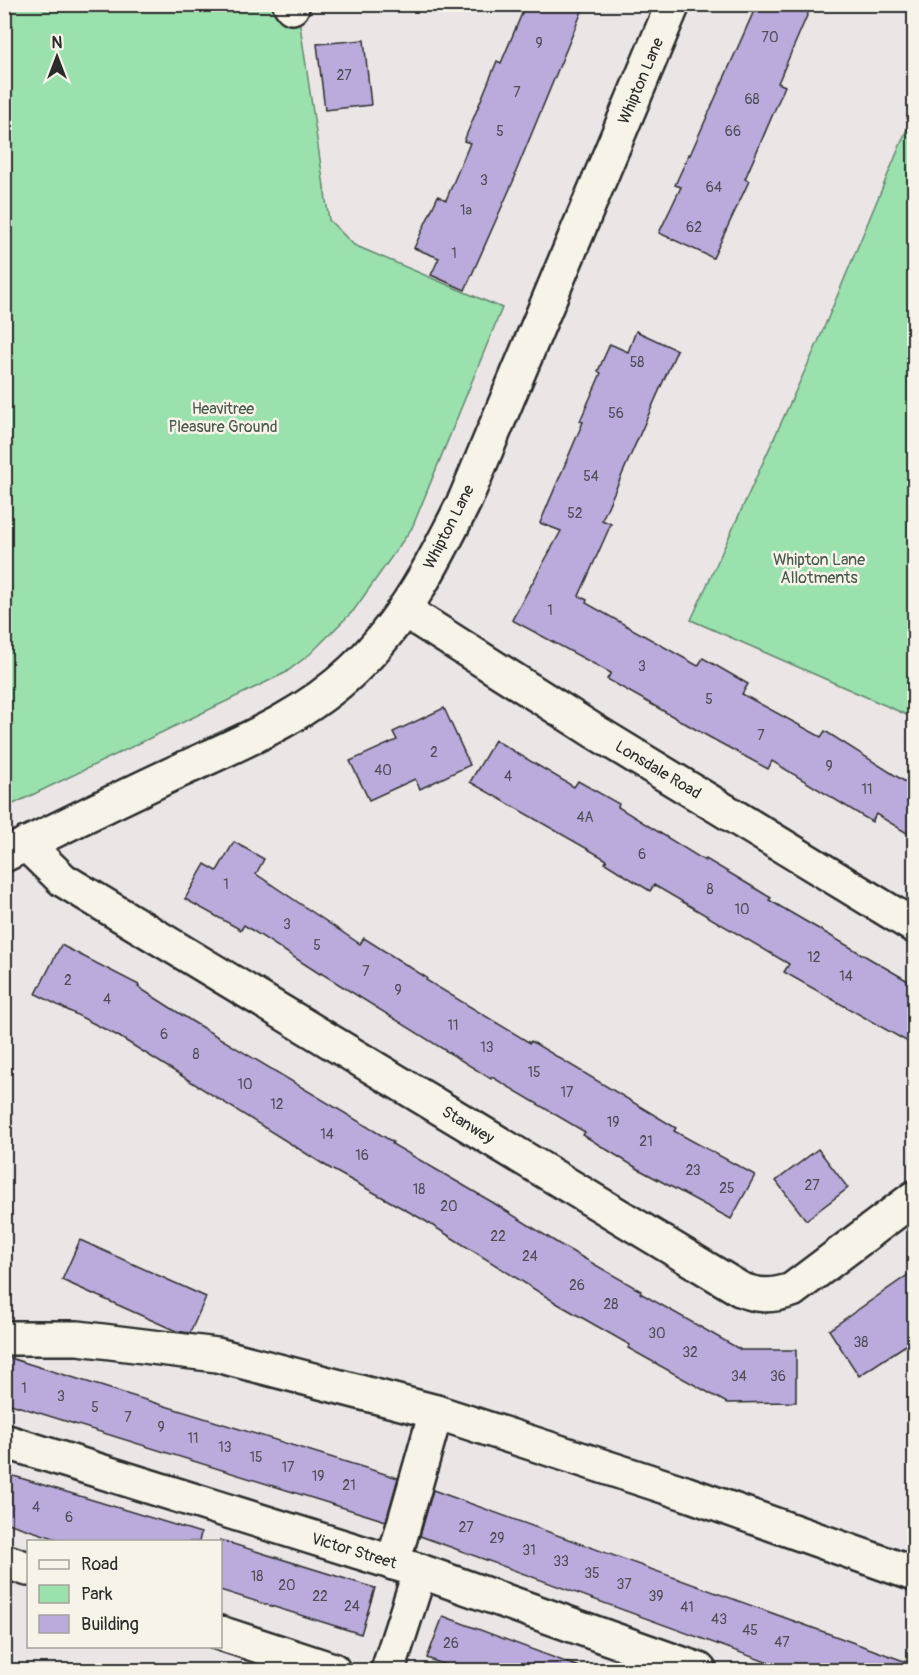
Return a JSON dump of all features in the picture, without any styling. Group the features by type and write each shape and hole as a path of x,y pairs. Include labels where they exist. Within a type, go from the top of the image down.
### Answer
{"street":[{"name":"Whipton Lane","path":"15,850 257,735 322,698 374,649 404,610 435,560 465,500 674,4"},
{"name":"Lonsdale Road","path":"404,610 604,737 915,926"},
{"name":"Stanwey","path":"15,850 740,1289 762,1296 792,1290 915,1198"},
{"path":"4,1338 78,1338 217,1355 436,1412 685,1493 915,1574"},
{"path":"388,1671 436,1412"},
{"name":"Victor Street","path":"4,1441 406,1567 699,1671"},
{"path":"4,1561 27,1569"},
{"path":"222,1634 333,1671"}],"green space":[{"name":"Heavitree Pleasure Ground","path":"4,5 297,5 329,220 354,245 502,308 412,528 354,610 310,654 285,673 5,808"},
{"name":"Whipton Lane Allotments","path":"914,112 914,718 691,620 818,342"}],"building":[{"path":"526,4 585,4 516,175 465,290 431,275 439,258 414,248 438,196 446,200 470,143 464,141 497,61 501,63"},
{"path":"757,4 812,4 778,83 785,86 745,179 749,181 713,258 659,233 681,187 675,185"},
{"path":"364,40 371,105 325,110 317,44"},
{"path":"636,331 677,350 602,520 611,524 579,596 587,600 586,603 698,666 703,658 748,684 742,694 821,737 825,731 915,788 915,838 876,814 872,822 772,761 768,769 607,679 611,673 512,620 561,531 540,523 583,422 580,421 601,373 598,371 610,344 628,352"},
{"path":"444,708 470,765 420,789 415,779 369,800 350,761 397,740 393,732"},
{"path":"495,740 574,787 578,781 619,804 618,807 705,861 706,859 771,898 769,900 915,985 915,1046 784,972 789,964 654,885 650,891 605,863 607,860 470,782"},
{"path":"234,842 264,859 256,874 360,944 364,938 427,978 426,980 676,1128 674,1131 755,1175 731,1219 640,1170 583,1135 585,1132 492,1077 491,1079 244,925 241,930 185,899 205,864 217,871"},
{"path":"61,945 139,985 138,987 193,1022 393,1142 392,1144 641,1291 640,1293 741,1350 796,1350 796,1402 727,1403 628,1348 630,1345 558,1304 422,1219 331,1169 118,1036 36,994"},
{"path":"818,1149 848,1188 806,1220 776,1181"},
{"path":"80,1240 206,1297 190,1333 176,1331 62,1280"},
{"path":"915,1270 915,1339 859,1376 829,1330"},
{"path":"10,1358 398,1478 386,1521 4,1402 4,1375"},
{"path":"4,1473 201,1533 199,1540 60,1540 4,1522"},
{"path":"433,1490 915,1665 915,1671 791,1671 420,1536"},
{"path":"222,1541 375,1588 361,1634 222,1591"},
{"path":"443,1616 579,1667 579,1671 461,1671 427,1658"}]}
